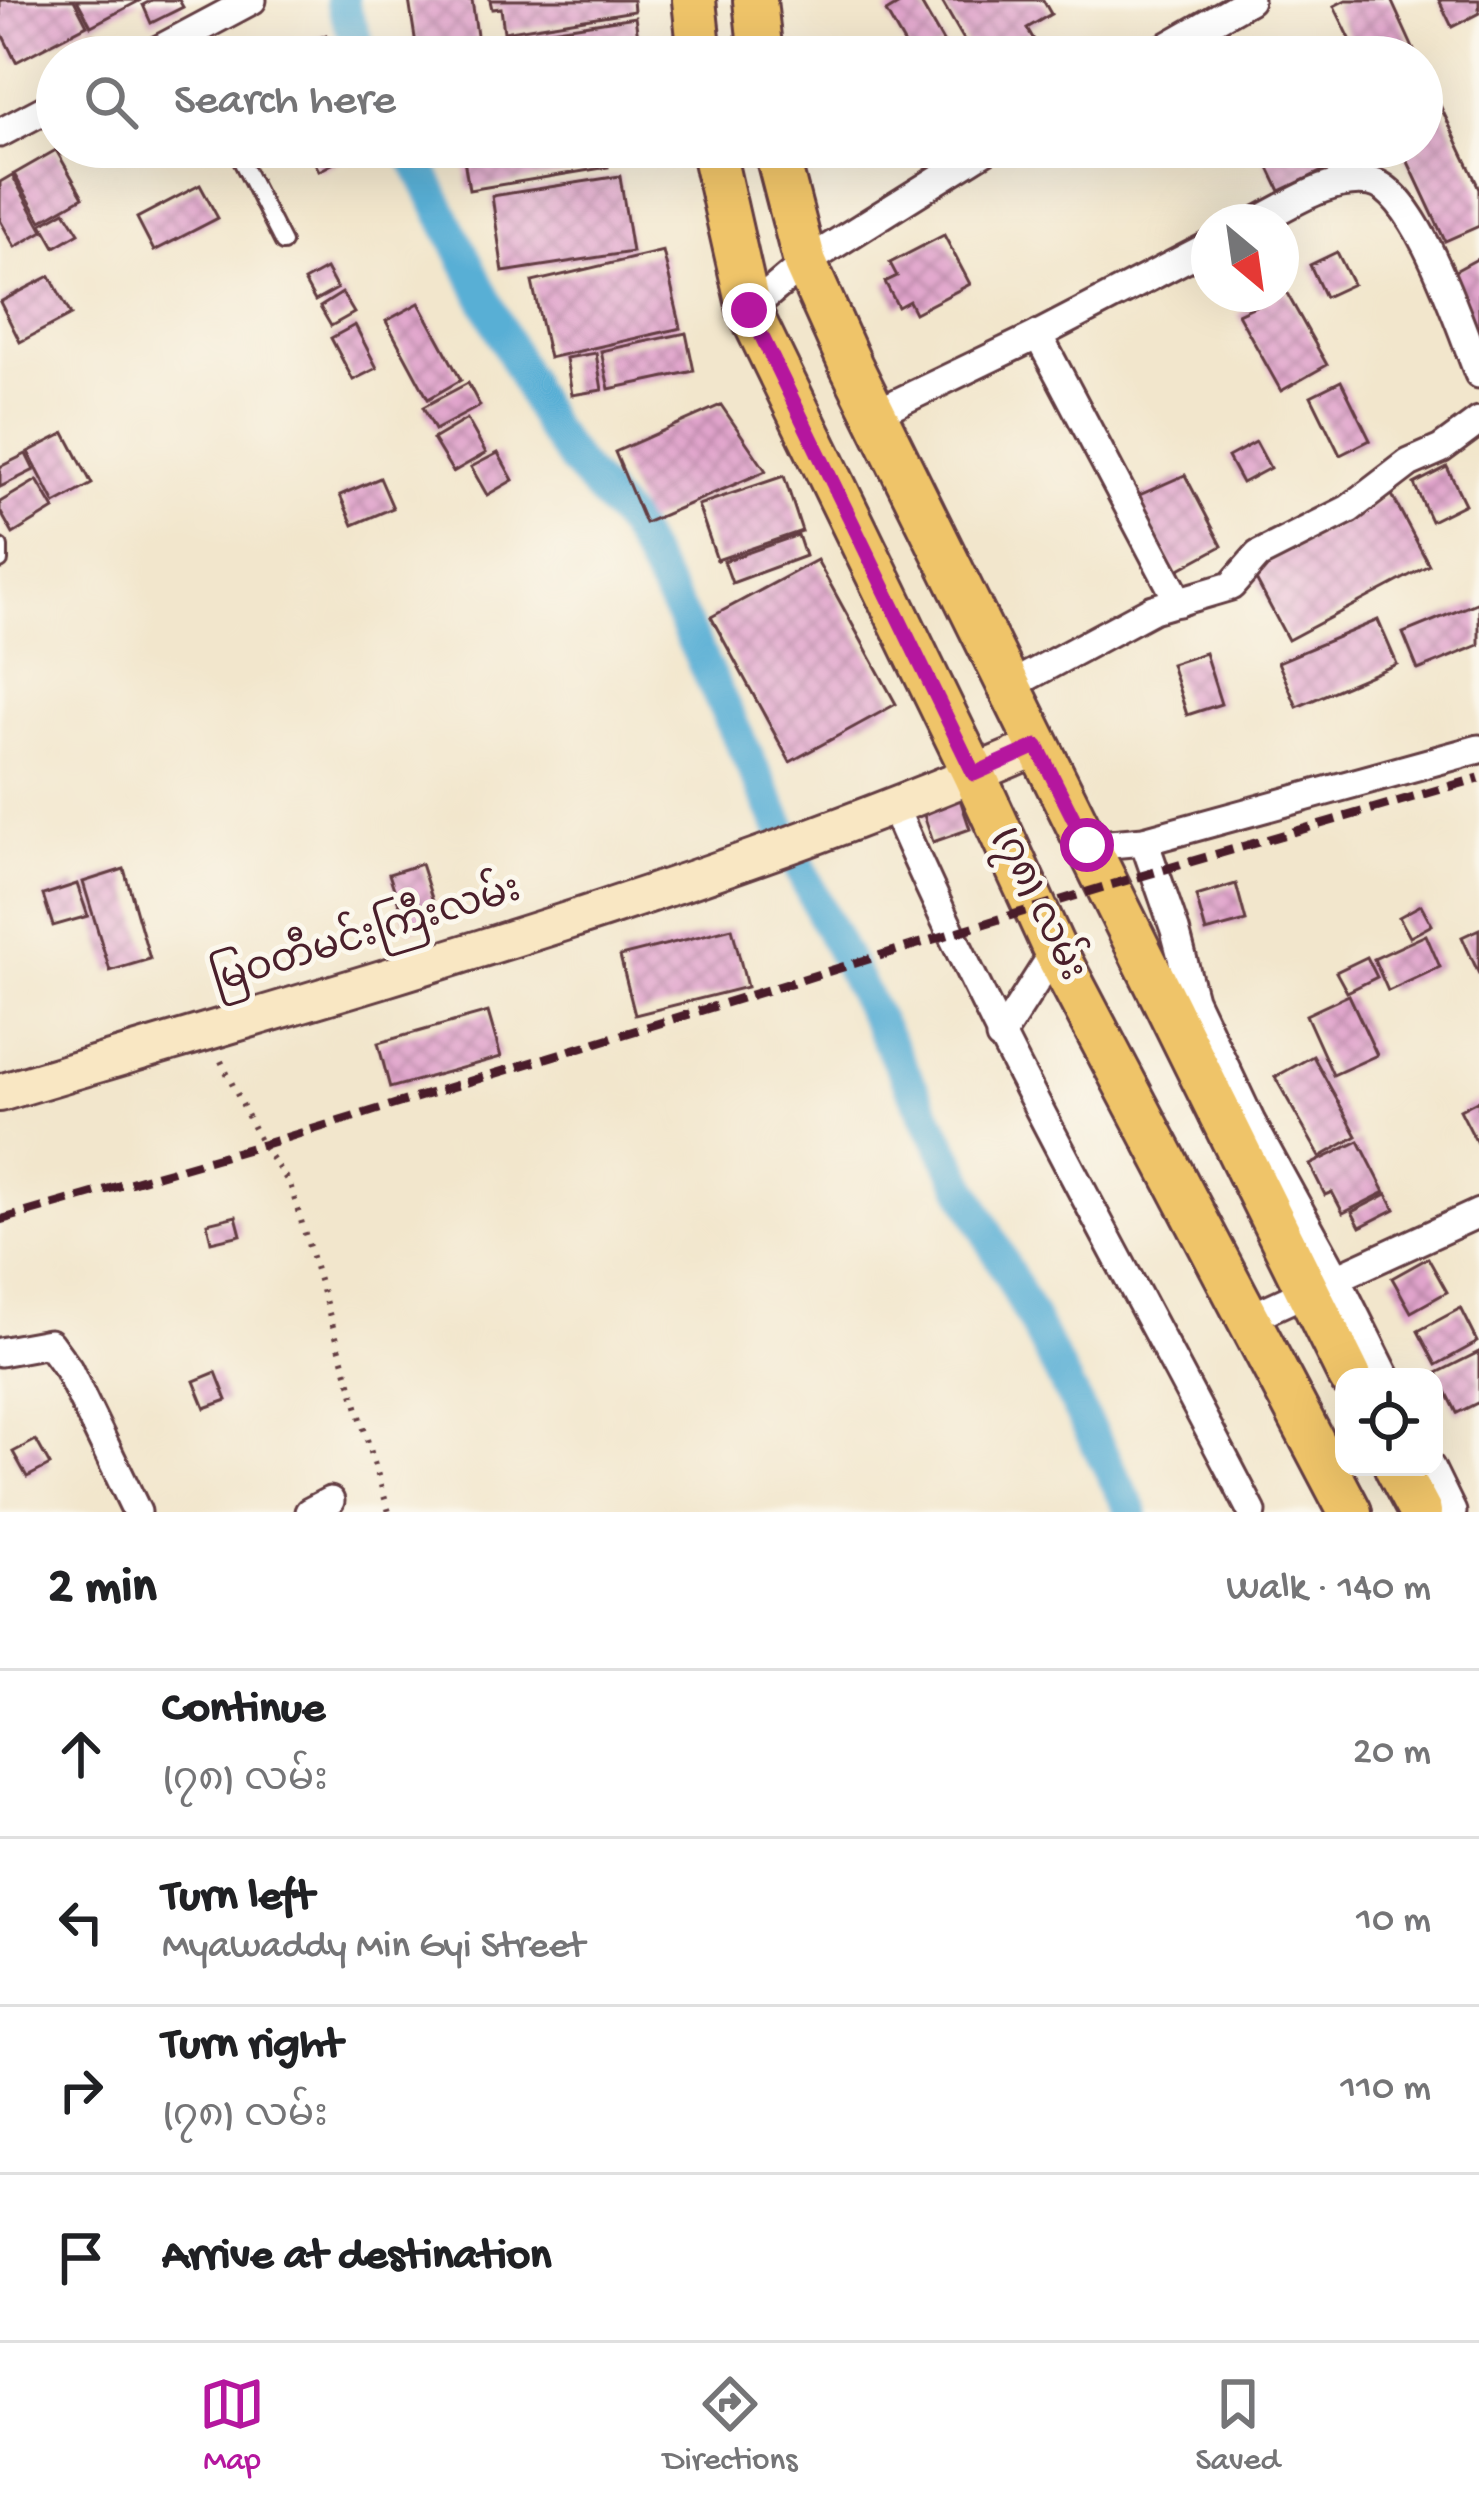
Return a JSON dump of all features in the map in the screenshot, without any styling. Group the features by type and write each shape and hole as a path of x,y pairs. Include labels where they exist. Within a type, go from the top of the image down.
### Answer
{"main road":[{"path":"694,0 698,36"},
{"path":"755,0 759,36"},
{"name":"(၇၈) လမ်း","path":"717,168 749,310 1055,951 1350,1512"},
{"name":"(၇၈) လမ်း","path":"780,168 805,263 874,414 1087,845 1321,1284 1347,1368"},
{"name":"မြဝတီမင်းကြီးလမ်း","path":"0,1093 491,946 767,854 1037,746"},
{"path":"1401,1476 1420,1512"}],"street":[{"path":"201,36 252,0"},
{"path":"1186,36 1249,0"},
{"path":"0,133 36,114"},
{"path":"749,310 805,263 957,168"},
{"path":"1291,204 1321,189 1353,181 1377,182 1402,204 1418,230 1479,374"},
{"path":"874,414 1191,255"},
{"path":"1038,335 1179,602"},
{"path":"1008,687 1153,609 1231,586 1258,555 1348,509 1379,483 1479,421"},
{"path":"1087,845 1144,841 1479,749"},
{"path":"893,805 1000,1037 1252,1512"},
{"path":"1144,841 1193,999 1321,1284 1380,1368"},
{"path":"1000,1037 1055,951"},
{"path":"1249,1318 1479,1213"},
{"path":"0,1352 49,1343 68,1370 136,1512"},
{"path":"1434,1476 1452,1512"}],"lane":[{"path":"245,168 283,243"},
{"path":"0,547 0,561"}],"path":[{"path":"207,1031 262,1144 290,1184 389,1512"}],"building":[{"path":"0,0 74,0 87,25 66,36 36,36 36,52 16,62 0,30"},
{"path":"77,0 141,0 91,26"},
{"path":"152,0 179,0 183,7 151,23 143,5"},
{"path":"409,0 472,0 477,36 415,36"},
{"path":"490,0 633,0 634,11 504,32 501,8 492,9"},
{"path":"906,0 919,0 940,36 900,36 886,12"},
{"path":"941,0 1043,0 1051,14 1027,28 1032,36 962,36"},
{"path":"1346,0 1391,0 1407,36 1349,36 1334,6"},
{"path":"1439,0 1479,0 1479,13 1452,27"},
{"path":"635,17 638,36 512,36"},
{"path":"1443,112 1479,188 1479,226 1445,241 1411,168 1443,168"},
{"path":"36,161 36,168 66,168 83,197 41,221 14,174"},
{"path":"465,168 602,168 469,190"},
{"path":"1269,168 1328,168 1280,191"},
{"path":"12,175 43,231 15,247 0,220 0,182"},
{"path":"620,176 632,252 503,272 492,196"},
{"path":"200,185 218,218 154,251 137,218"},
{"path":"65,211 79,233 55,247 42,224"},
{"path":"944,235 970,284 915,313 909,301 898,307 885,282 897,276 890,263"},
{"path":"663,251 681,328 549,358 532,282"},
{"path":"1337,252 1353,284 1325,297 1310,265"},
{"path":"1479,258 1479,344 1444,277"},
{"path":"326,269 337,289 315,301 304,281"},
{"path":"50,276 71,315 20,342 0,302"},
{"path":"342,293 354,313 331,326 320,307"},
{"path":"419,303 461,380 428,399 386,321"},
{"path":"1297,312 1327,365 1281,391 1238,314"},
{"path":"355,325 377,368 353,380 331,338"},
{"path":"686,333 694,371 609,389 601,351"},
{"path":"596,353 602,390 572,395 566,358"},
{"path":"1341,381 1370,440 1340,455 1311,396"},
{"path":"468,383 480,406 435,430 423,407"},
{"path":"721,405 766,471 645,523 615,452"},
{"path":"467,419 486,453 453,472 433,439"},
{"path":"65,433 92,484 55,504 28,452"},
{"path":"1256,442 1270,468 1242,483 1228,457"},
{"path":"498,453 513,480 487,495 471,467"},
{"path":"26,454 34,470 0,487 0,467"},
{"path":"1447,467 1465,504 1431,521 1414,484"},
{"path":"1185,475 1222,546 1174,572 1135,497"},
{"path":"784,476 802,531 717,560 698,505"},
{"path":"380,478 393,508 353,525 340,495"},
{"path":"37,480 54,509 13,534 0,502"},
{"path":"1392,495 1429,565 1288,640 1251,570"},
{"path":"798,535 805,556 732,583 724,561"},
{"path":"817,560 896,704 790,762 711,617"},
{"path":"1479,602 1479,645 1418,670 1403,633"},
{"path":"1378,620 1397,664 1297,707 1278,662"},
{"path":"1205,653 1221,704 1187,715 1171,664"},
{"path":"957,790 970,829 933,842 920,803"},
{"path":"421,864 439,920 408,930 389,874"},
{"path":"124,869 150,959 110,971 83,882"},
{"path":"77,884 88,916 53,926 43,895"},
{"path":"1236,884 1246,921 1206,932 1196,896"},
{"path":"1421,905 1432,925 1410,937 1399,917"},
{"path":"732,928 747,987 635,1015 620,956"},
{"path":"1479,929 1479,974 1462,937"},
{"path":"1426,935 1440,967 1388,991 1374,959"},
{"path":"1367,957 1377,977 1347,992 1336,972"},
{"path":"1349,995 1377,1055 1333,1075 1306,1015"},
{"path":"488,1012 501,1057 390,1088 378,1043"},
{"path":"1313,1056 1357,1136 1320,1157 1275,1077"},
{"path":"1479,1100 1479,1147 1460,1110"},
{"path":"1359,1141 1385,1192 1343,1213 1332,1192 1325,1195 1310,1165"},
{"path":"1387,1194 1395,1209 1360,1227 1352,1212"},
{"path":"236,1216 241,1235 211,1242 207,1223"},
{"path":"1428,1258 1447,1292 1411,1312 1392,1278"},
{"path":"1461,1308 1478,1342 1436,1365 1418,1331"},
{"path":"1479,1352 1479,1402 1457,1413 1443,1385 1443,1370"},
{"path":"216,1372 227,1400 205,1408 194,1381"},
{"path":"36,1440 50,1465 27,1477 13,1452"}],"waterway":[{"path":"341,0 355,36"},
{"path":"420,168 549,427 630,525 680,614 821,912 1132,1512"}],"railway":[{"path":"0,1220 1479,778"}],"route":[{"path":"749,310 974,774 1037,746 1087,845"}]}
